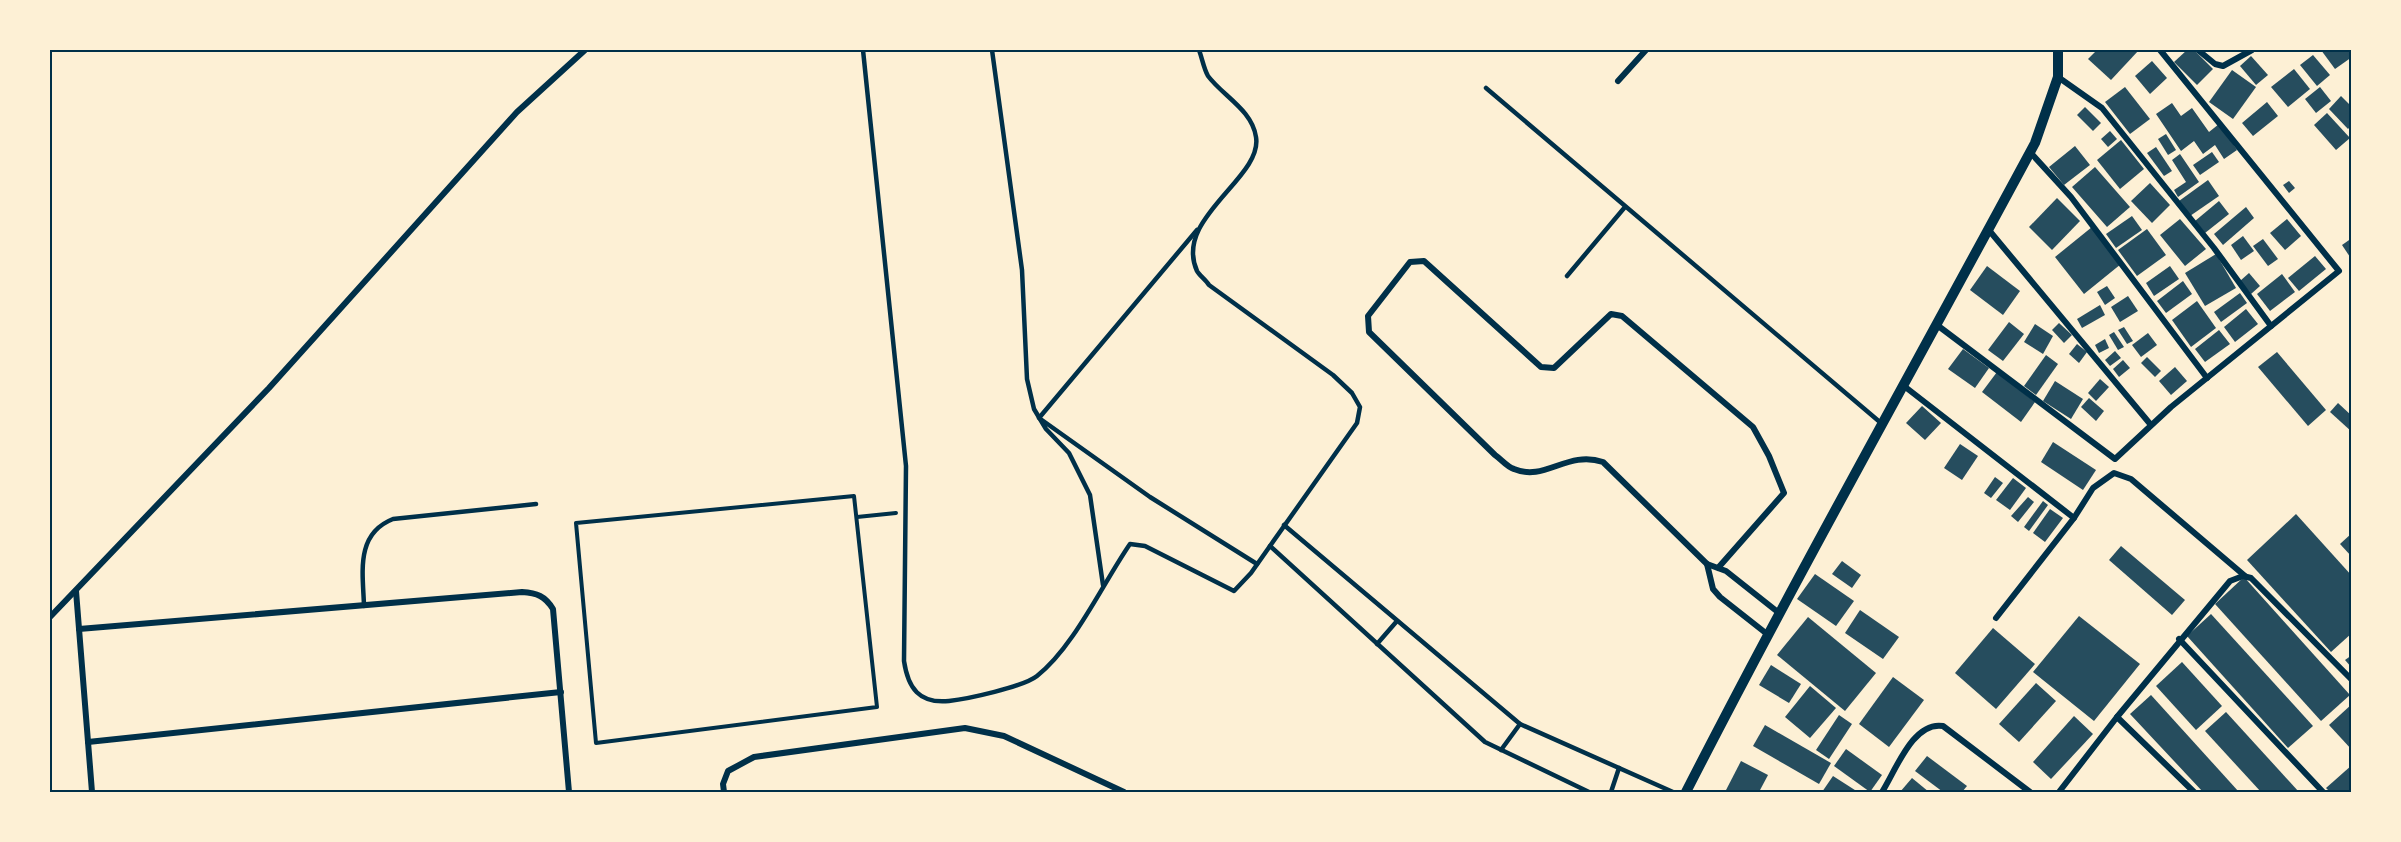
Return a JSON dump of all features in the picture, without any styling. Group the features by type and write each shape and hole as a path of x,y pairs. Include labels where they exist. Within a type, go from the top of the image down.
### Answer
{"street":[{"path":"50,617 269,388 517,112 585,50"},
{"path":"1618,81 1646,50"},
{"path":"1686,792 1767,634 2030,152 2058,77 2058,50"},
{"path":"1936,325 2115,459 2207,378 2339,271 2160,50"},
{"path":"2198,50 2215,64 2223,66 2252,50"},
{"path":"2058,77 2102,108 2214,248 2271,326"},
{"path":"2030,152 2071,197 2207,378"},
{"path":"1988,229 2151,425"},
{"path":"1718,568 1784,492 1769,456 1753,427 1622,316 1611,314 1554,368 1541,367 1424,261 1410,262 1368,316 1369,332 1513,469 1535,473 1588,457 1603,462 1707,564 1726,571 1779,613"},
{"path":"1904,386 2074,518"},
{"path":"1996,618 2074,518 2093,488 2114,472 2131,479 2245,576 2251,578 2352,681"},
{"path":"1707,564 1713,589 1767,634"},
{"path":"2059,792 2179,639 2230,581 2245,576"},
{"path":"76,591 92,792"},
{"path":"79,629 522,592 535,593 546,599 553,609 569,792"},
{"path":"2179,639 2323,792"},
{"path":"88,742 561,692"},
{"path":"2117,717 2194,792"},
{"path":"1882,792 1914,739 1922,729 1932,724 1943,726 2030,792"},
{"path":"724,792 723,784 728,771 754,757 965,728 1004,736 1124,792"}],"lane":[{"path":"863,50 906,466 904,661 908,683 922,696 937,702 969,698 1035,678 1052,662 1130,544 1145,546 1234,591 1257,564 1357,423 1360,407 1352,393 1333,375 1209,285 1197,270 1195,250 1198,228"},
{"path":"992,50 1022,270 1027,379 1034,409 1069,453 1090,495 1103,585"},
{"path":"1039,418 1251,161 1257,139 1252,121 1207,74 1199,50"},
{"path":"1486,88 1883,425"},
{"path":"1567,276 1625,207"},
{"path":"1039,418 1150,497 1257,564"},
{"path":"364,606 365,547 380,524 393,519 536,504"},
{"path":"1284,525 1520,724 1673,792"},
{"path":"1270,546 1485,742 1589,792"},
{"path":"1377,644 1397,621"},
{"path":"1501,750 1520,724"},
{"path":"1611,792 1619,768"}],"path":[{"path":"854,496 857,517 877,707 596,743 576,523 854,496"},
{"path":"857,517 906,512"}],"building":[{"path":"2097,50 2139,50 2111,80 2088,59"},
{"path":"2187,50 2194,50 2213,69 2197,85 2174,62"},
{"path":"2321,50 2352,50 2352,57 2335,69"},
{"path":"2313,55 2330,75 2317,86 2300,65"},
{"path":"2251,56 2268,75 2256,85 2240,66"},
{"path":"2152,61 2167,78 2150,94 2135,76"},
{"path":"2294,69 2310,89 2288,107 2271,87"},
{"path":"2232,70 2256,87 2233,119 2209,102"},
{"path":"2125,87 2150,119 2130,134 2105,102"},
{"path":"2320,87 2331,101 2316,113 2305,99"},
{"path":"2341,96 2352,107 2352,125 2348,129 2329,109"},
{"path":"2267,102 2278,116 2253,136 2242,123"},
{"path":"2172,103 2181,116 2192,108 2209,132 2219,124 2237,150 2224,159 2215,145 2203,154 2194,141 2181,151 2156,114"},
{"path":"2085,107 2101,123 2093,131 2077,115"},
{"path":"2327,113 2350,138 2336,150 2314,125"},
{"path":"2110,131 2117,139 2108,147 2101,139"},
{"path":"2166,134 2176,150 2168,155 2158,139"},
{"path":"2121,140 2144,169 2120,189 2097,160"},
{"path":"2075,146 2090,165 2064,185 2049,167"},
{"path":"2156,147 2172,171 2164,176 2147,153"},
{"path":"2212,152 2219,162 2200,175 2193,165"},
{"path":"2180,154 2199,182 2178,197 2174,190 2186,182 2172,160"},
{"path":"2095,167 2130,207 2107,227 2072,187"},
{"path":"2208,180 2219,196 2190,216 2179,201"},
{"path":"2289,181 2295,188 2289,193 2283,185"},
{"path":"2150,183 2170,205 2152,223 2131,201"},
{"path":"2057,198 2080,221 2052,250 2029,227"},
{"path":"2219,201 2229,214 2205,233 2195,221"},
{"path":"2246,207 2254,218 2223,245 2214,234"},
{"path":"2132,216 2142,230 2116,248 2106,234"},
{"path":"2180,219 2206,249 2185,266 2160,235"},
{"path":"2287,219 2301,236 2285,250 2270,233"},
{"path":"2092,227 2121,264 2084,294 2055,257"},
{"path":"2147,229 2166,255 2137,276 2118,250"},
{"path":"2243,236 2254,251 2241,260 2231,245"},
{"path":"2352,238 2352,260 2342,245"},
{"path":"2263,239 2278,259 2268,266 2253,246"},
{"path":"2216,254 2236,288 2205,306 2185,273"},
{"path":"2315,256 2326,269 2299,291 2288,278"},
{"path":"1987,266 2020,291 2003,315 1970,290"},
{"path":"2170,266 2179,279 2154,296 2146,283"},
{"path":"2249,273 2260,286 2251,294 2240,281"},
{"path":"2282,274 2295,292 2270,311 2257,294"},
{"path":"2183,281 2192,294 2166,313 2157,301"},
{"path":"2107,286 2115,298 2105,305 2097,292"},
{"path":"2240,293 2247,303 2221,322 2214,312"},
{"path":"2128,296 2138,311 2120,322 2111,307"},
{"path":"2197,301 2216,328 2191,347 2172,320"},
{"path":"2100,305 2105,315 2082,328 2077,319"},
{"path":"2246,309 2258,324 2235,342 2224,327"},
{"path":"2009,322 2024,334 2003,361 1988,350"},
{"path":"2059,323 2072,335 2064,343 2052,330"},
{"path":"2035,324 2053,336 2043,354 2024,342"},
{"path":"2124,327 2133,341 2127,344 2118,330"},
{"path":"2219,330 2230,344 2205,362 2195,349"},
{"path":"2114,332 2124,347 2118,350 2109,335"},
{"path":"2148,333 2157,345 2141,357 2132,345"},
{"path":"2105,339 2109,348 2099,353 2095,345"},
{"path":"2077,344 2087,352 2079,363 2069,354"},
{"path":"1963,349 1989,368 1975,388 1948,369"},
{"path":"2115,351 2121,358 2110,366 2105,360"},
{"path":"2277,352 2326,410 2308,426 2258,367"},
{"path":"2046,355 2058,364 2036,395 2024,386"},
{"path":"2147,357 2161,371 2155,377 2141,363"},
{"path":"2123,360 2130,368 2119,377 2113,369"},
{"path":"2175,367 2187,381 2171,395 2159,381"},
{"path":"1997,372 2035,402 2021,422 1982,392"},
{"path":"2100,379 2109,387 2096,401 2088,393"},
{"path":"2055,381 2083,399 2071,419 2043,401"},
{"path":"2089,398 2104,411 2096,421 2081,407"},
{"path":"2338,403 2352,416 2352,432 2330,412"},
{"path":"1922,406 1941,423 1925,440 1906,423"},
{"path":"2053,442 2096,470 2083,490 2041,462"},
{"path":"1960,444 1978,456 1962,480 1944,468"},
{"path":"1995,477 2003,483 1991,498 1984,493"},
{"path":"2013,478 2026,488 2010,510 1996,500"},
{"path":"2028,497 2034,502 2018,522 2011,516"},
{"path":"2043,501 2048,505 2029,531 2024,527"},
{"path":"2050,509 2063,518 2045,542 2033,533"},
{"path":"2296,514 2352,576 2352,633 2331,652 2247,560"},
{"path":"2352,533 2352,557 2340,544"},
{"path":"2121,546 2185,600 2172,615 2109,560"},
{"path":"1842,561 1861,575 1852,588 1832,574"},
{"path":"1815,574 1854,601 1836,626 1797,599"},
{"path":"2244,577 2350,695 2321,721 2215,604"},
{"path":"1860,610 1899,637 1883,659 1845,633"},
{"path":"2211,614 2313,726 2288,748 2187,636"},
{"path":"2079,616 2140,664 2094,721 2033,672"},
{"path":"1808,617 1876,673 1845,711 1777,655"},
{"path":"1993,628 2035,664 1996,709 1955,673"},
{"path":"2352,655 2352,668 2345,660"},
{"path":"2182,662 2222,706 2196,730 2156,686"},
{"path":"1771,665 1801,684 1789,703 1759,685"},
{"path":"1893,677 1924,700 1889,747 1859,724"},
{"path":"2036,683 2056,701 2019,742 1999,724"},
{"path":"1810,686 1836,708 1810,738 1785,717"},
{"path":"2151,695 2239,792 2203,792 2130,714"},
{"path":"2352,704 2352,750 2329,725"},
{"path":"2226,712 2299,792 2261,792 2205,731"},
{"path":"1839,715 1852,724 1829,759 1816,750"},
{"path":"2074,716 2093,734 2051,779 2033,762"},
{"path":"1765,725 1831,763 1819,784 1753,746"},
{"path":"1846,749 1882,775 1870,792 1834,766"},
{"path":"1927,756 1967,786 1962,792 1943,792 1915,771"},
{"path":"1741,761 1768,775 1759,792 1725,792"},
{"path":"2352,765 2352,792 2330,792 2326,788"},
{"path":"1833,776 1858,792 1822,792"},
{"path":"1912,778 1929,792 1900,792"}]}
